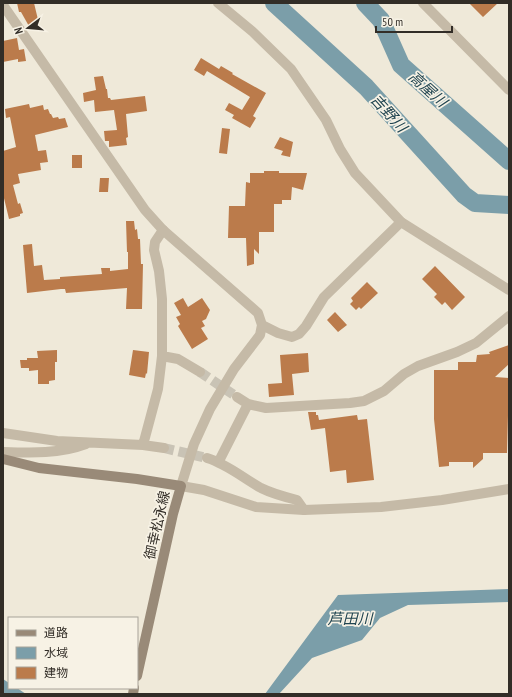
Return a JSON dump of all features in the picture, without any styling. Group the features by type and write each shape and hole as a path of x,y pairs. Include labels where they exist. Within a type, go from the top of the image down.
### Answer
{"main road":[{"name":"御幸松永線","path":"3,459 39,468 136,479 181,486 173,514 138,672"}],"street":[{"path":"218,3 253,32 291,69 326,120 354,173 401,222 509,290"},
{"path":"423,3 509,90"},
{"path":"3,5 145,210 163,230 258,314 262,325 260,335 234,369 210,409 194,444 181,486 204,490 256,507 304,510 380,507 442,500 509,489"},
{"path":"262,325 278,333 292,337 299,334 306,326 324,297 401,222"},
{"path":"143,445 158,388 162,356 162,299 159,271 154,250 155,242 163,230"},
{"path":"237,397 248,404 266,408 364,401 384,391 404,374 418,366 457,352 476,343 509,316"},
{"path":"162,356 178,359 200,372"},
{"path":"219,461 248,404"},
{"path":"3,433 56,441 143,445 164,448"},
{"path":"3,452 37,454 70,450 92,442"},
{"path":"207,458 219,461 262,488 280,496 297,500 304,510"}],"water":[{"name":"芦田川","path":"509,589 509,602 408,605 380,618 362,640 312,658 279,694 265,694 338,595"},
{"path":"3,679 8,682 8,689 18,689 26,694 3,694"}],"building":[{"path":"17,3 34,3 40,28 30,28 21,12 19,12"},
{"path":"469,3 498,3 483,17"},
{"path":"17,38 19,50 24,49 26,61 18,62 18,59 3,62 3,41"},
{"path":"201,58 219,69 221,66 233,73 232,74 266,93 253,116 256,118 250,128 232,118 234,115 225,110 229,103 242,110 250,97 207,71 204,76 194,70"},
{"path":"103,76 108,98 111,100 145,96 147,111 126,114 128,137 126,138 127,145 109,147 109,141 105,141 104,131 117,130 114,110 95,112 94,100 84,102 83,93 96,90 94,77"},
{"path":"29,104 30,108 43,105 44,110 48,109 53,118 65,118 68,127 35,135 38,151 46,150 48,162 40,163 41,170 18,174 20,183 13,185 18,204 20,203 23,213 20,214 20,216 9,219 3,194 3,151 16,147 10,117 6,118 5,109"},
{"path":"222,128 230,129 227,154 219,153"},
{"path":"280,137 293,142 290,157 281,155 283,151 274,148"},
{"path":"72,155 82,155 82,168 72,168"},
{"path":"264,171 279,171 279,173 307,173 303,190 292,187 291,200 282,200 282,204 274,204 274,232 259,232 259,254 254,249 254,264 247,266 246,238 228,238 229,206 245,206 246,182 250,183 250,173 264,173"},
{"path":"100,178 109,178 108,192 99,192"},
{"path":"126,221 134,221 138,239 140,239 141,264 143,264 142,309 126,309 127,288 66,293 65,289 61,289 27,293 23,245 32,244 34,266 42,265 44,280 60,279 60,277 102,274 101,268 110,268 110,271 128,269"},
{"path":"435,266 465,297 452,310 445,302 442,305 434,297 437,294 422,279"},
{"path":"367,282 378,293 361,309 359,307 356,310 350,304 353,301 351,298"},
{"path":"183,298 188,307 202,298 210,310 206,319 202,321 205,326 201,328 208,339 192,349 178,326 180,324 176,317 181,315 174,303"},
{"path":"335,312 347,325 338,332 327,320"},
{"path":"509,345 509,364 495,377 509,378 507,453 483,453 483,459 473,468 473,462 449,462 449,466 439,467 434,419 434,370 458,370 458,362 476,362 477,355 490,354 489,352"},
{"path":"57,350 55,380 49,381 49,384 38,384 38,370 29,371 29,368 21,368 20,360 27,360 27,358 38,358 37,351"},
{"path":"133,350 149,352 147,374 146,373 145,378 129,375"},
{"path":"308,353 309,372 292,374 294,395 269,397 268,384 282,383 280,355"},
{"path":"308,412 316,412 319,420 357,415 358,420 367,419 374,480 347,483 346,470 330,472 325,428 311,430"}],"waterway":[{"name":"吉野川","path":"274,3 366,87 464,195 475,203 509,205"},
{"name":"高屋川","path":"365,3 381,20 401,65 509,161"}],"tunnel":[{"path":"200,372 237,397"},
{"path":"164,448 207,458"}]}
